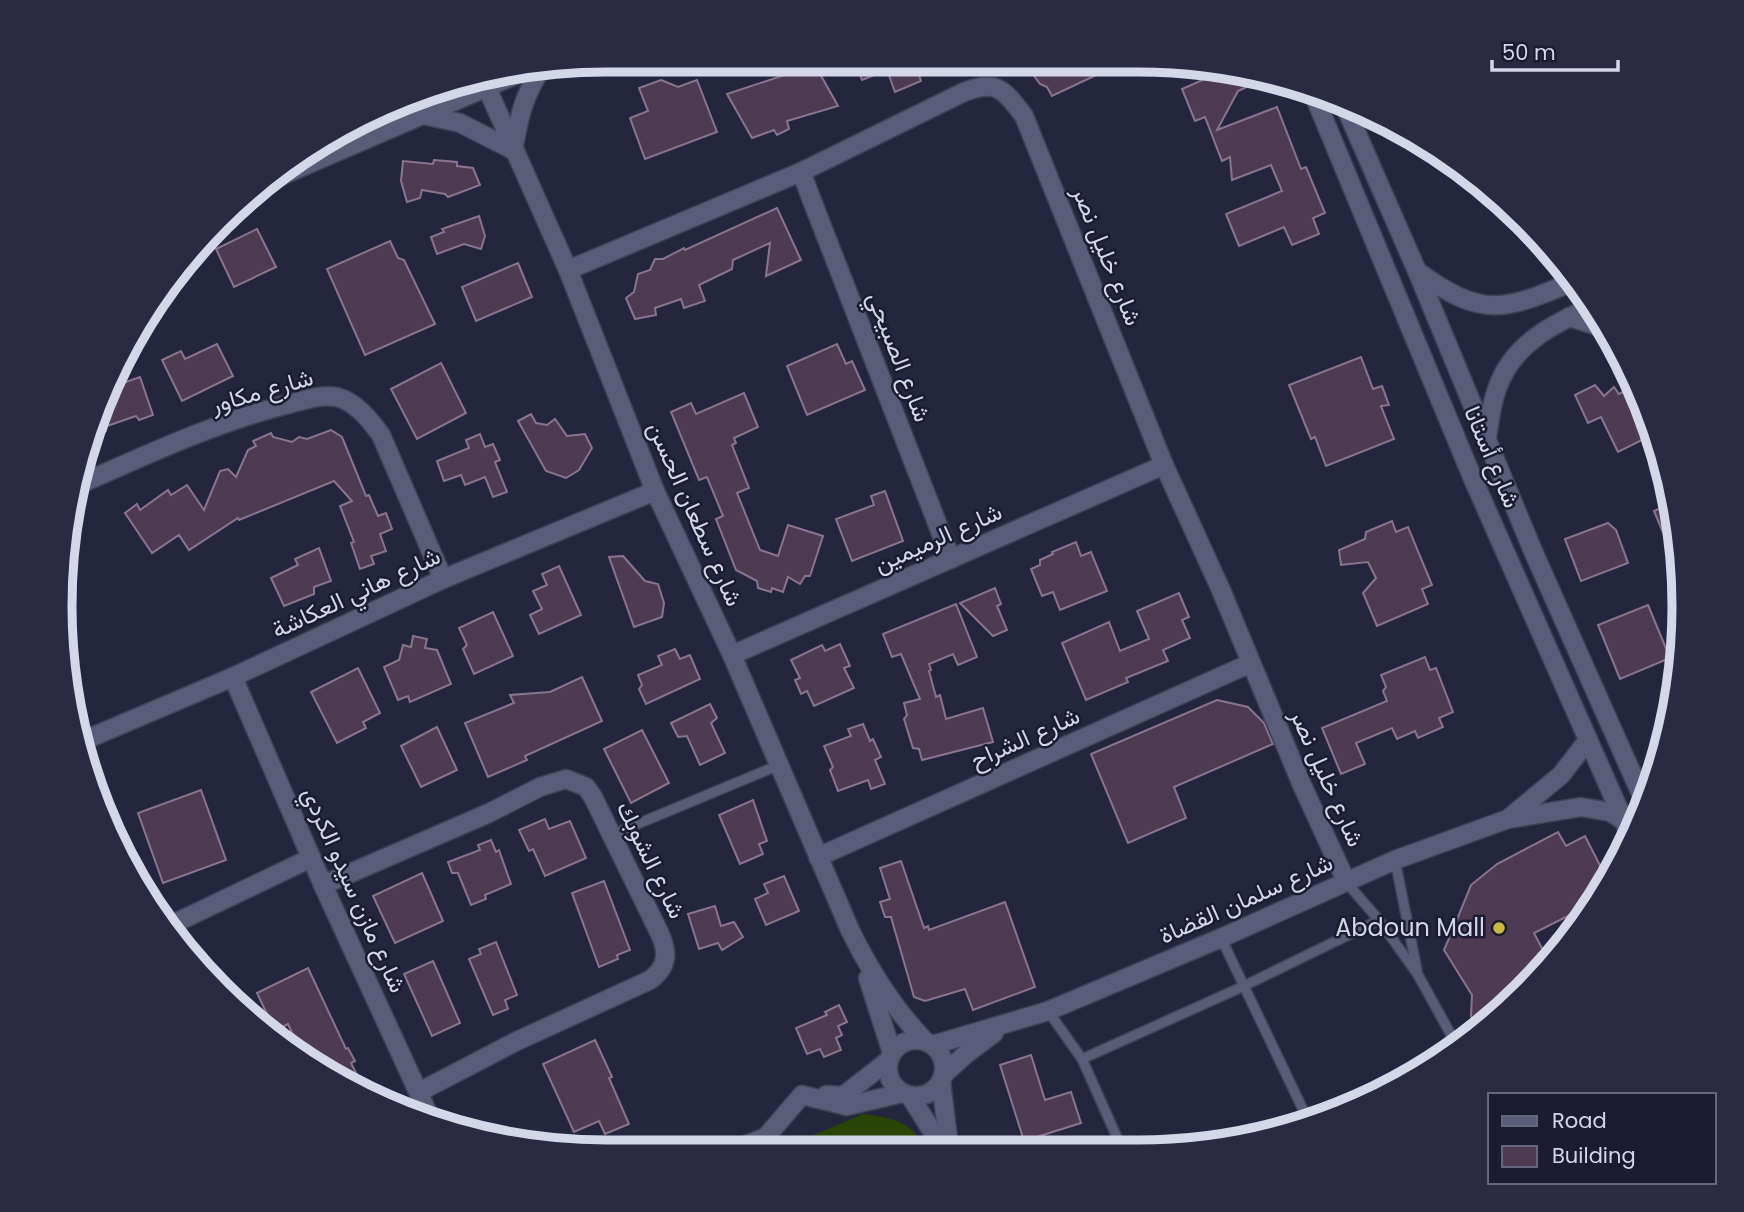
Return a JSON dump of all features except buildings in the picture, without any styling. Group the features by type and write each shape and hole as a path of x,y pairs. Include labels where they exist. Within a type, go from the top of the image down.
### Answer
{"street":[{"path":"424,115 460,123 513,150 527,90 537,76"},
{"path":"302,167 499,83"},
{"name":"شارع خليل نصر","path":"568,270 800,172 964,92 982,85 995,87 1006,95 1024,116 1164,465 1346,881"},
{"name":"شارع سطعان الحسن","path":"487,88 568,270 655,491 732,655 863,958 890,1056"},
{"name":"شارع أستانا","path":"1317,103 1473,479 1625,825"},
{"name":"شارع أستانا","path":"1349,115 1417,271 1533,551 1639,790"},
{"name":"شارع الصبيحي","path":"800,172 951,559"},
{"path":"1417,271 1444,290 1482,305 1506,305 1529,300 1565,285"},
{"path":"1487,437 1494,397 1506,368 1525,345 1583,311"},
{"path":"1569,317 1592,324"},
{"name":"شارع مكاور","path":"87,481 147,454 258,412 314,398 336,397 350,403 367,417 382,435 443,579"},
{"name":"شارع الرميمين","path":"732,655 1164,465"},
{"name":"شارع هاني العكاشة","path":"89,738 233,677 443,579 655,491"},
{"name":"شارع الشراح","path":"818,857 1251,663"},
{"name":"شارع مازن سيدو الكردي","path":"233,677 323,885 426,1109"},
{"name":"شارع سلمان القضاة","path":"1508,819 1560,775 1588,740"},
{"name":"شارع الشوبك","path":"323,885 489,813 540,787 566,779 586,788 664,942 666,961 659,973 626,992 517,1041 419,1092"},
{"name":"شارع سلمان القضاة","path":"929,1043 1005,1025 1048,1011 1395,860 1508,819 1581,807 1610,812 1623,820"},
{"path":"176,923 311,858"},
{"name":"شارع سطعان الحسن","path":"863,958 901,1015 929,1043"},
{"name":"شارع سلمان القضاة","path":"942,1078 966,1054 1005,1025"},
{"path":"802,1095 843,1096 906,1041 929,1043 943,1058 942,1078 948,1140"},
{"path":"890,1056 890,1079 906,1095 937,1140"},
{"path":"802,1095 847,1106 906,1095 928,1094 942,1078"},
{"path":"758,1140 766,1137 802,1095"}],"lane":[{"path":"611,835 779,765"},
{"path":"1395,860 1418,975"},
{"path":"1346,881 1379,920 1418,975 1453,1037"},
{"path":"1082,1059 1244,986 1379,920"},
{"path":"1221,937 1305,1114"},
{"path":"1048,1011 1082,1059 1118,1140"}],"green space":[{"path":"863,1114 899,1122 913,1131 920,1140 802,1140"}],"place":[{"name":"Abdoun Mall","path":"1499,928"}]}
